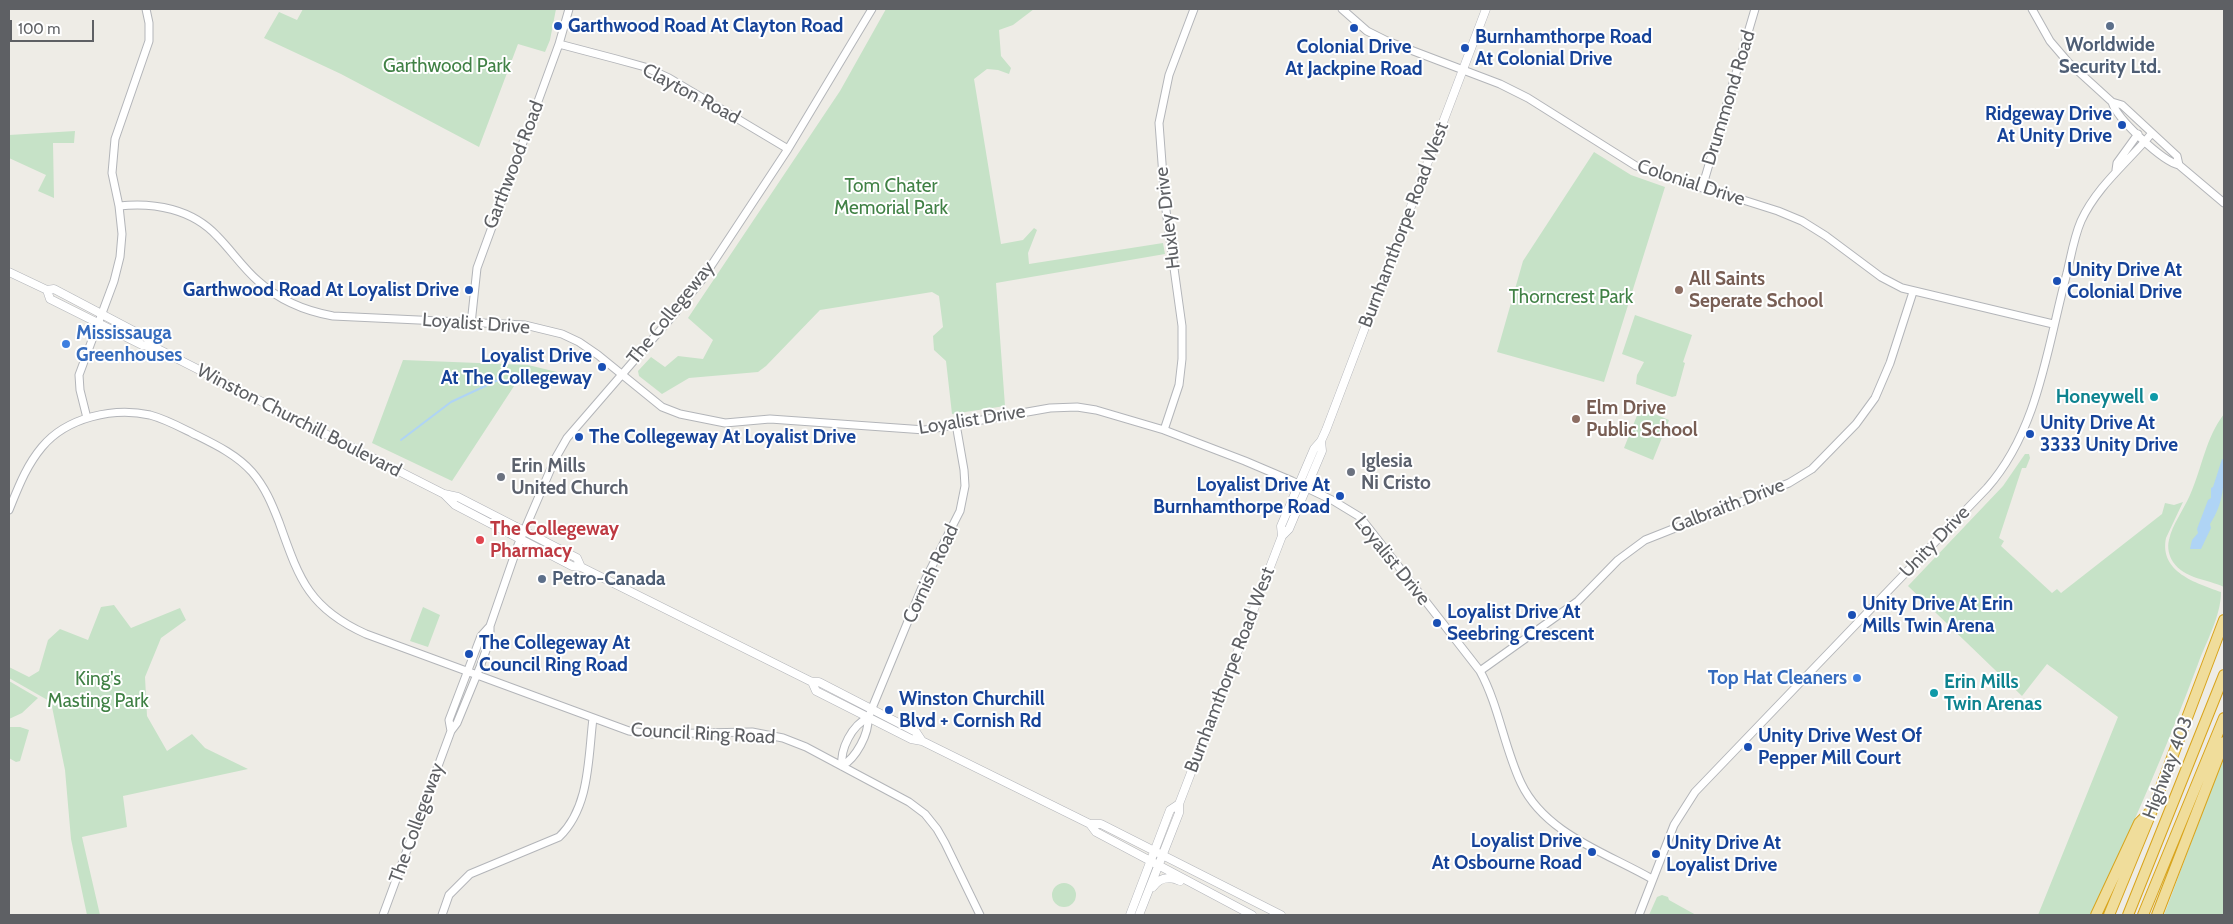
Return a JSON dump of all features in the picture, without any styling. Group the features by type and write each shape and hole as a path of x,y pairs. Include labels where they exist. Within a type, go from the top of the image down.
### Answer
{"highway":[{"name":"Highway 403","path":"2110,915 2153,808 2224,620"},
{"path":"2128,915 2224,674"},
{"name":"Highway 403","path":"2143,915 2224,718"},
{"path":"2158,915 2224,742"},
{"path":"2096,915 2139,823 2153,808"}],"main road":[{"name":"Burnhamthorpe Road West","path":"1140,914 1180,812 1179,804 1282,536 1289,529 1303,486 1322,451 1321,441 1486,9"},
{"name":"Winston Churchill Boulevard","path":"9,272 47,290 54,290 101,314 149,339 154,347"},
{"name":"Winston Churchill Boulevard","path":"47,290 50,299 142,346 154,347 444,494 458,497 577,558 581,567"},
{"name":"Winston Churchill Boulevard","path":"444,494 454,505 572,566 581,567 812,682 820,682 872,708 916,732 922,741"},
{"name":"Winston Churchill Boulevard","path":"812,682 816,691 911,740 922,741 1090,824 1102,824 1281,915"},
{"name":"Burnhamthorpe Road West","path":"1130,915 1170,810 1179,804"},
{"name":"Winston Churchill Boulevard","path":"1090,824 1096,832 1252,915"},
{"path":"1140,914 1152,888 1164,878 1172,878 1206,894 1210,892"}],"street":[{"path":"87,418 80,390 79,375 120,257 122,234 119,206 112,173 115,140 149,41 149,23 146,9"},
{"name":"Garthwood Road","path":"471,324 477,268 559,44 569,9"},
{"name":"The Collegeway","path":"451,731 449,720 482,636 490,626 521,540 555,459 566,438 701,281 788,149 872,9"},
{"name":"Huxley Drive","path":"1164,430 1179,385 1182,359 1182,326 1165,203 1159,123 1169,74 1194,9"},
{"name":"Colonial Drive","path":"1342,9 1371,33 1528,98 1636,166 1802,221 1826,236 1881,277 1913,292 2053,324"},
{"name":"Drummond Road","path":"1702,188 1755,9"},
{"path":"2032,9 2056,49 2112,102 2122,105 2177,156 2179,165"},
{"name":"Clayton Road","path":"559,44 626,62 669,78 788,149"},
{"path":"2112,102 2114,111 2145,141 2170,163 2179,165 2224,203"},
{"name":"Unity Drive","path":"1639,915 1674,825 1695,792 2001,471 2018,443 2036,400 2053,324 2080,224 2089,206 2116,170 2124,166 2152,133"},
{"name":"Unity Drive","path":"2116,170 2117,163 2138,134"},
{"name":"Loyalist Drive","path":"119,206 133,205 174,209 194,218 216,234 256,280 266,288 284,301 312,312 333,316 471,324 525,325 562,334 598,355 662,407 680,414 725,423 770,419 915,430 1050,408 1077,407 1096,410 1164,430 1245,461 1303,486 1332,500 1360,517 1480,671 1493,698 1521,783 1532,800 1567,833 1652,879"},
{"name":"Galbraith Drive","path":"1480,671 1578,601 1618,560 1645,540 1789,483 1816,465 1856,424 1875,398 1890,363 1913,292"},
{"name":"Council Ring Road","path":"9,510 22,478 43,445 64,430 87,418 119,412 151,415 172,423 233,455 252,472 266,492 297,572 311,594 340,621 361,632 629,731 650,734 762,733 799,744 909,802 925,814 945,843 980,915"},
{"name":"Cornish Road","path":"842,766 851,761 868,727 868,718 925,580 960,511 964,492 964,470 956,424"},
{"name":"The Collegeway","path":"383,915 451,731 457,723 490,639 490,626"},
{"path":"442,915 449,895 470,874 559,837 570,827 580,809 583,796 593,718"},
{"path":"842,766 841,756 858,722 868,718"}],"green space":[{"name":"Garthwood Park","path":"303,9 556,9 550,40 545,52 518,44 479,147 341,74 264,38 279,12 297,20"},
{"name":"Tom Chater Memorial Park","path":"886,9 1034,9 1013,25 999,30 1001,56 1011,68 1009,74 987,69 974,79 1001,244 1023,240 1034,228 1037,230 1028,253 1029,264 1163,243 1165,254 996,283 1005,406 952,414 946,361 934,350 933,336 943,327 939,296 932,292 820,310 758,372 689,378 662,394 639,376 638,371 651,357 665,367 678,356 703,359 713,340 688,318 840,91"},
{"path":"75,131 74,143 53,143 54,198 38,191 46,175 9,158 9,135"},
{"name":"Thorncrest Park","path":"1594,152 1631,175 1665,187 1604,382 1497,352 1523,261"},
{"path":"1635,315 1692,335 1683,362 1685,363 1676,396 1672,397 1636,384 1637,375 1644,362 1622,354"},
{"path":"403,360 528,365 557,372 552,386 518,380 452,481 372,443"},
{"path":"1640,408 1669,420 1653,460 1624,448"},
{"path":"2224,414 2224,587 2197,578 2178,568 2172,560 2168,546 2173,529 2194,485 2208,443"},
{"path":"2025,454 2029,454 2030,458 2026,468 2022,468 1999,538 2004,541 2001,546 2052,593 2057,589 2061,593 2162,514 2165,503 2174,505 2183,502 2166,538 2165,550 2168,560 2174,568 2191,580 2221,592 2216,620 2173,728 2147,791 2090,915 2038,915 2118,717 2047,664 2022,696 1908,586 2003,486"},
{"name":"King's Masting Park","path":"114,605 131,628 180,608 186,620 161,638 145,677 147,716 167,751 192,734 205,748 248,769 123,796 127,827 82,837 100,915 87,915 71,839 65,770 51,702 9,678 9,667 29,677 39,671 48,640 60,629 88,640 101,607"},
{"path":"423,607 440,615 428,647 410,641"},
{"path":"9,681 38,698 22,713 9,719"},
{"path":"9,727 20,727 29,730 20,761 16,762 9,758"},
{"path":"2224,755 2224,915 2164,915"},
{"path":"1064,883 1072,887 1076,895 1072,903 1064,907 1056,903 1052,895 1056,887"},
{"path":"1662,895 1696,915 1649,915 1657,897"}],"water":[{"path":"2222,459 2224,460 2221,501 2201,549 2190,549 2192,540 2198,533 2197,529 2208,500 2211,498 2211,488 2213,487"}],"waterway":[{"path":"401,440 451,402 498,380"}],"place":[{"name":"Garthwood Road At Clayton Road","path":"558,26"},
{"name":"Worldwide Security Ltd.","path":"2110,26"},
{"name":"Colonial Drive At Jackpine Road","path":"1354,28"},
{"name":"Burnhamthorpe Road At Colonial Drive","path":"1465,48"},
{"name":"Ridgeway Drive At Unity Drive","path":"2122,125"},
{"name":"Unity Drive At Colonial Drive","path":"2057,281"},
{"name":"Garthwood Road At Loyalist Drive","path":"469,290"},
{"name":"All Saints Seperate School","path":"1679,290"},
{"name":"Mississauga Greenhouses","path":"66,344"},
{"name":"Loyalist Drive At The Collegeway","path":"602,367"},
{"name":"Honeywell","path":"2154,397"},
{"name":"Elm Drive Public School","path":"1576,419"},
{"name":"Unity Drive At 3333 Unity Drive","path":"2030,434"},
{"name":"The Collegeway At Loyalist Drive","path":"579,437"},
{"name":"Iglesia Ni Cristo","path":"1351,472"},
{"name":"Erin Mills United Church","path":"501,477"},
{"name":"Loyalist Drive At Burnhamthorpe Road","path":"1340,496"},
{"name":"The Collegeway Pharmacy","path":"480,540"},
{"name":"Petro-Canada","path":"542,579"},
{"name":"Unity Drive At Erin Mills Twin Arena","path":"1852,615"},
{"name":"Loyalist Drive At Seebring Crescent","path":"1437,623"},
{"name":"The Collegeway At Council Ring Road","path":"469,654"},
{"name":"Top Hat Cleaners","path":"1857,678"},
{"name":"Erin Mills Twin Arenas","path":"1934,693"},
{"name":"Winston Churchill Blvd + Cornish Rd","path":"889,710"},
{"name":"Unity Drive West Of Pepper Mill Court","path":"1748,747"},
{"name":"Loyalist Drive At Osbourne Road","path":"1592,852"},
{"name":"Unity Drive At Loyalist Drive","path":"1656,854"}]}
